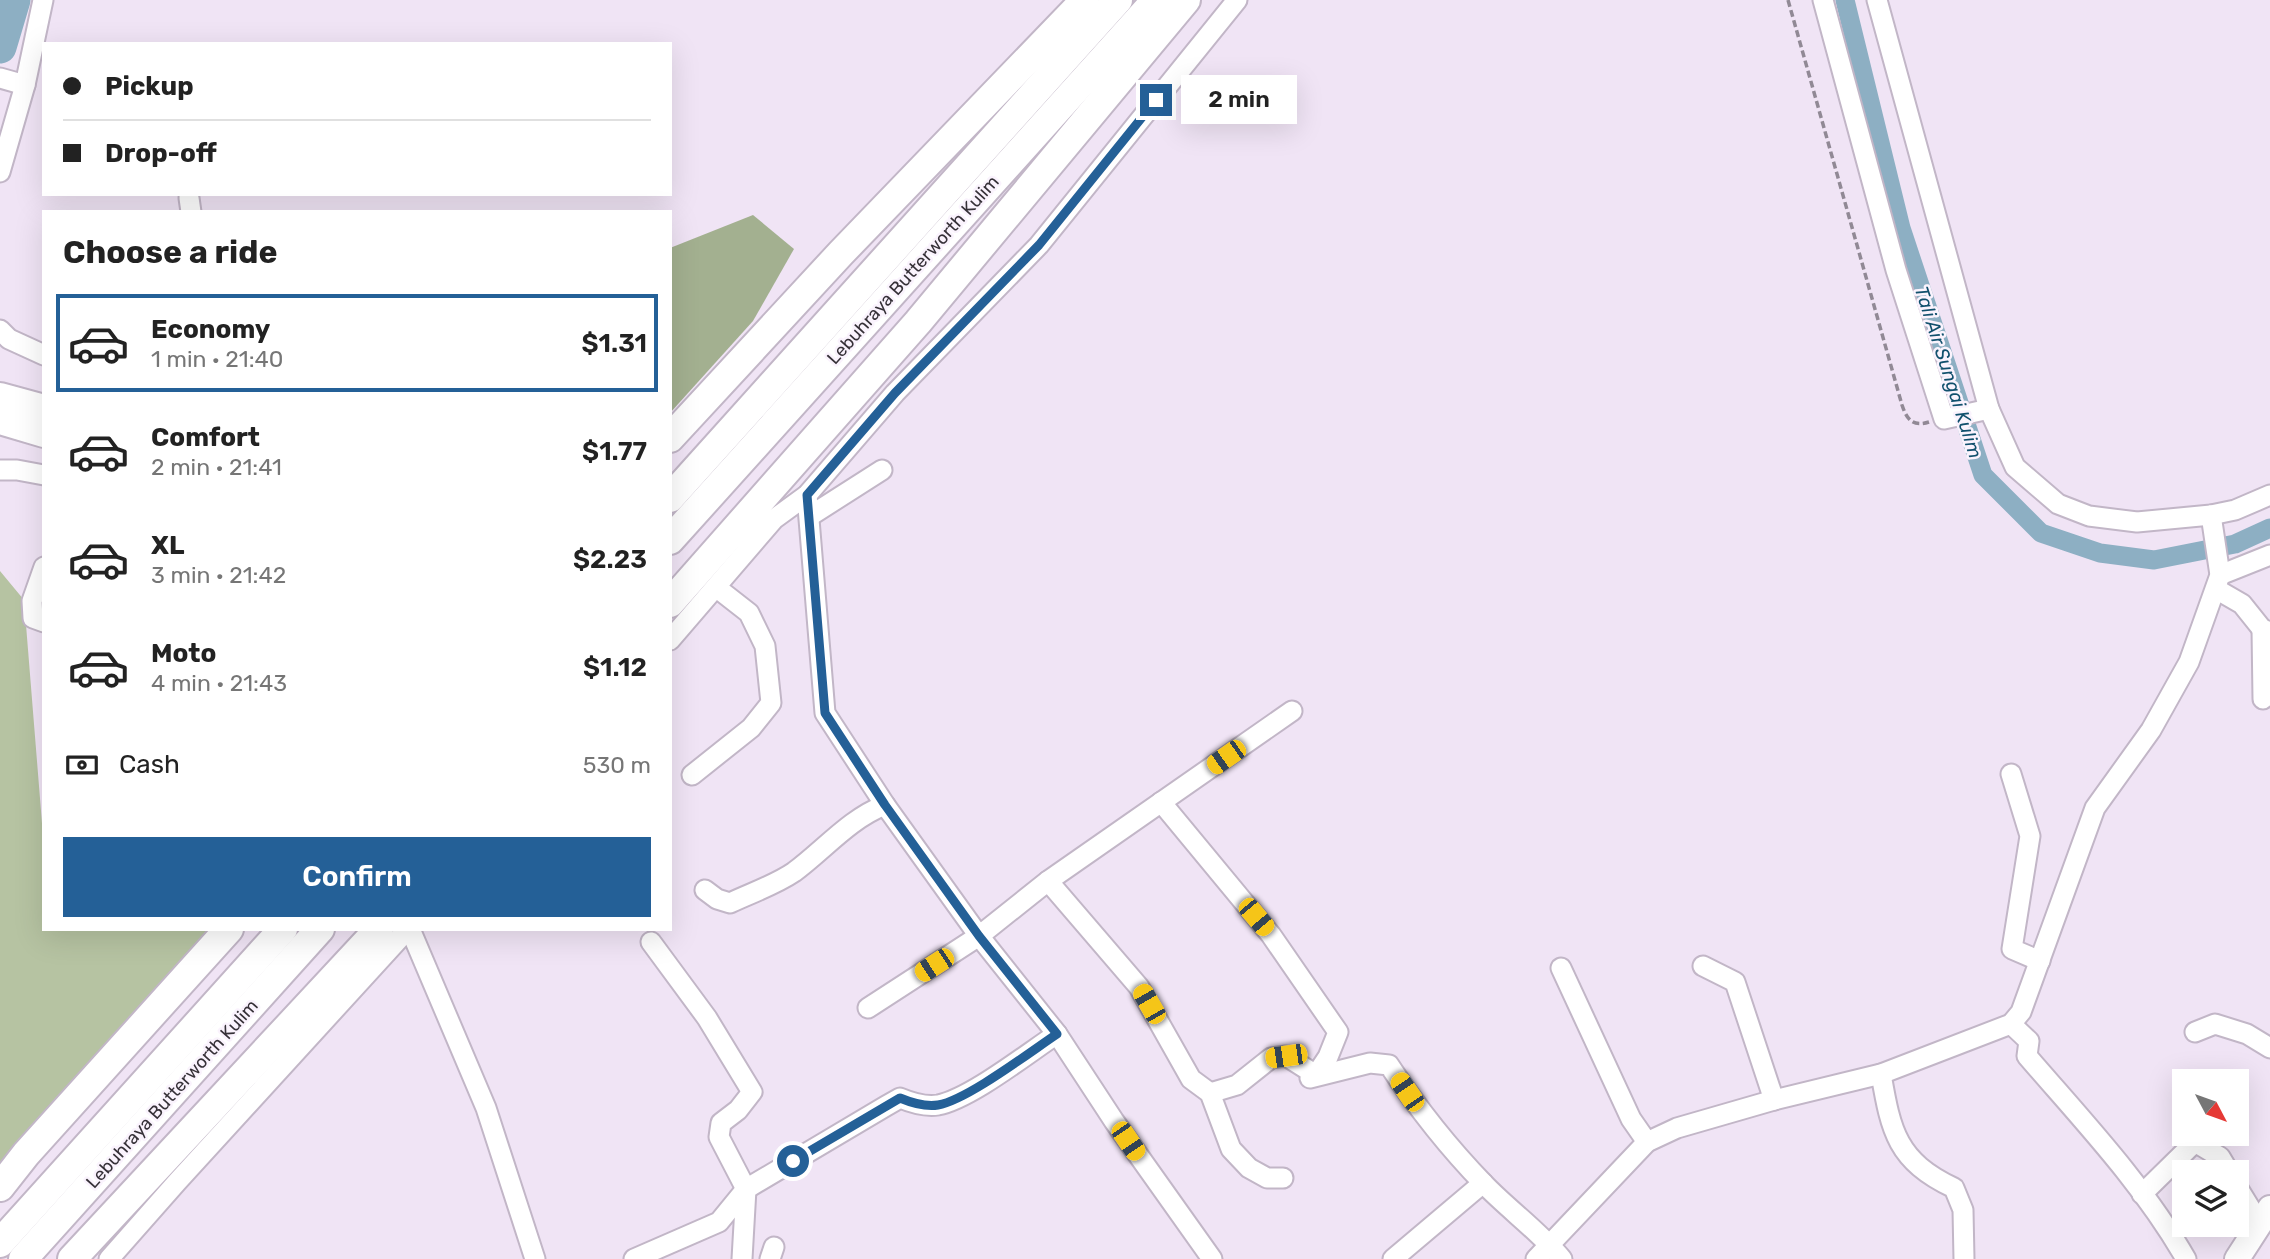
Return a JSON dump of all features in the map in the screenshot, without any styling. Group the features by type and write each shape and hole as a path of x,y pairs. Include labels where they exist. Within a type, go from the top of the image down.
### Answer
{"highway":[{"path":"672,436 841,253 1085,0"},
{"name":"Lebuhraya Butterworth Kulim","path":"672,496 1118,0"},
{"name":"Lebuhraya Butterworth Kulim","path":"672,538 1156,0"},
{"path":"672,601 918,323 1186,0"},
{"path":"0,397 42,408"},
{"path":"0,420 42,432"},
{"path":"0,1186 227,931"},
{"name":"Lebuhraya Butterworth Kulim","path":"0,1243 281,931"},
{"name":"Lebuhraya Butterworth Kulim","path":"23,1259 318,931"},
{"path":"72,1259 377,931"}],"main road":[{"path":"2238,1259 2266,1216"}],"street":[{"path":"0,172 11,81 43,0"},
{"path":"672,638 718,588 774,519 807,495 895,393 1039,245 1237,0"},
{"path":"1823,0 1896,270 1947,418 1982,409"},
{"path":"1877,0 1982,409 2015,467 2058,504 2089,516 2137,522 2211,522 2270,495"},
{"path":"0,330 9,338 42,354"},
{"path":"0,470 42,475"},
{"path":"810,516 882,470"},
{"path":"807,495 825,713 885,805 979,936 1057,1034 1121,1131 1212,1259"},
{"path":"1536,1259 1556,1252 1647,1142 1677,1128 1774,1100 1881,1074 2011,1024 2021,1012 2095,808 2151,730 2189,662 2217,574 2211,522"},
{"path":"2217,574 2270,555"},
{"path":"42,572 32,600 33,618 42,621"},
{"path":"2217,574 2266,631 2263,699"},
{"path":"692,775 751,728 771,703 765,646 749,612 718,588"},
{"path":"868,1008 979,936 1048,881 1292,711"},
{"path":"2011,774 2030,836 2012,949 2039,961"},
{"path":"1160,802 1271,935 1338,1032 1328,1058 1310,1078"},
{"path":"705,890 717,899 730,903 791,874 866,813 885,805"},
{"path":"1048,881 1139,987 1191,1079 1210,1093 1231,1149 1249,1168 1267,1178 1283,1178"},
{"path":"109,1259 407,931"},
{"path":"410,931 486,1108 535,1259"},
{"path":"651,942 707,1018 752,1092 738,1110 721,1123 719,1137 747,1189 742,1259"},
{"path":"1703,966 1735,982 1774,1100"},
{"path":"1561,968 1631,1119 1647,1142"},
{"path":"2011,1024 2029,1041 2027,1056 2099,1137 2167,1225 2186,1259"},
{"path":"2195,1032 2215,1024 2247,1034 2270,1048"},
{"path":"634,1259 719,1222 747,1189 900,1098 915,1104 938,1105 962,1096 1057,1034"},
{"path":"1210,1093 1237,1085 1271,1058 1286,1056 1310,1078"},
{"path":"1310,1078 1370,1063 1389,1065 1407,1092 1483,1183 1556,1252"},
{"path":"1881,1074 1891,1126 1898,1141 1928,1176 1954,1188 1963,1210 1964,1259"},
{"path":"2177,1160 2196,1142 2222,1160"},
{"path":"2142,1194 2172,1165"},
{"path":"1393,1259 1483,1183"},
{"path":"2249,1198 2266,1216"}],"path":[{"path":"1788,0 1906,417 1919,425 1947,418"}],"green space":[{"path":"753,215 794,249 753,321 672,411 672,247"},
{"path":"0,571 24,600 42,823 42,931 206,931 0,1171"}],"waterway":[{"path":"0,47 14,0"},
{"name":"Tali Air Sungai Kulim","path":"1845,0 1901,228 1983,475 2041,533 2100,553 2154,560 2235,544 2270,528"}],"route":[{"path":"793,1161 900,1098 915,1104 938,1105 962,1096 1057,1034 979,936 885,805 825,713 807,495 895,393 1039,245 1156,100"}]}
